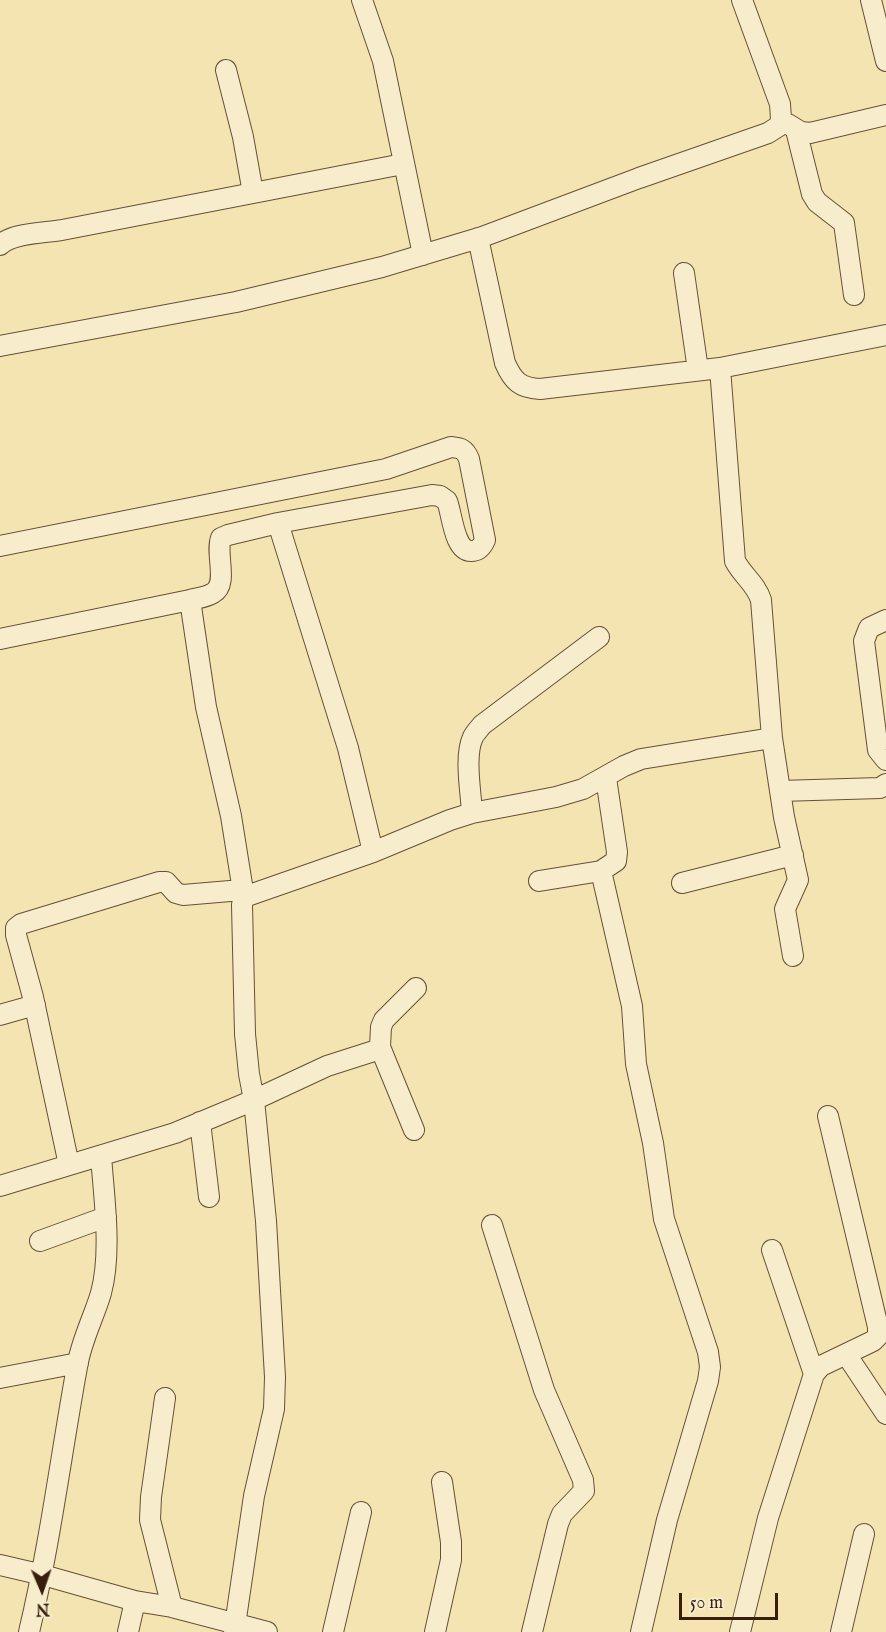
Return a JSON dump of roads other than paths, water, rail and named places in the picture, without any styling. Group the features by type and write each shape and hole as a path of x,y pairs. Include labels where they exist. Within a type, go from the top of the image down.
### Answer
{"street":[{"path":"362,0 383,61 423,255"},
{"path":"742,0 812,194 817,202 844,223 854,295"},
{"path":"871,0 886,61"},
{"path":"226,70 243,137 253,193"},
{"path":"0,346 236,302 382,267 478,238 768,133 779,126 788,124 810,133 886,115"},
{"path":"0,244 14,237 62,230 404,164"},
{"path":"478,238 505,363 511,377 519,385 529,389 720,368 886,335"},
{"path":"684,273 698,370"},
{"path":"720,368 735,561 742,573 757,588 762,600 772,738 798,880 786,909 793,956"},
{"path":"0,546 386,468 451,447 461,448 467,452 485,540 482,547 474,551 466,551 461,547 447,501 440,496 432,495 278,523 221,538 218,545 222,580 219,588 213,593 190,600 0,639"},
{"path":"278,523 348,748 373,852"},
{"path":"190,600 206,707 231,816 243,894 245,1034 266,1221 275,1377 274,1409 254,1496 235,1628"},
{"path":"886,620 869,628 864,641 878,750 886,759"},
{"path":"472,813 470,768 474,736 482,725 599,637"},
{"path":"69,1165 35,1005 16,935 16,928 21,924 159,882 166,882 176,893 183,895 243,894 373,852 472,813 556,797 583,789 641,759 772,738"},
{"path":"539,881 601,871 616,861 617,852 606,778"},
{"path":"780,791 880,788 886,784"},
{"path":"682,883 793,855"},
{"path":"601,871 632,1006 636,1064 653,1143 664,1219 708,1352 710,1367 708,1381 667,1520 641,1632"},
{"path":"414,1130 380,1047 381,1027 384,1020 416,988"},
{"path":"0,1015 35,1005"},
{"path":"0,1186 175,1133 327,1066 370,1053 380,1047"},
{"path":"740,1632 768,1518 814,1374 821,1365 873,1341 878,1336 878,1327 828,1116"},
{"path":"200,1122 209,1197"},
{"path":"29,1632 43,1575 78,1363 101,1291 106,1216 100,1156"},
{"path":"40,1241 106,1216"},
{"path":"492,1225 544,1390 583,1480 584,1491 562,1515 558,1524 532,1632"},
{"path":"772,1250 814,1374"},
{"path":"846,1354 886,1414"},
{"path":"0,1378 78,1363"},
{"path":"165,1398 151,1497 150,1520 172,1607"},
{"path":"435,1632 451,1560 451,1542 442,1482"},
{"path":"333,1632 361,1512"},
{"path":"841,1632 864,1534"},
{"path":"0,1565 135,1601 172,1607 235,1628 267,1632"},
{"path":"128,1632 135,1601"}]}
